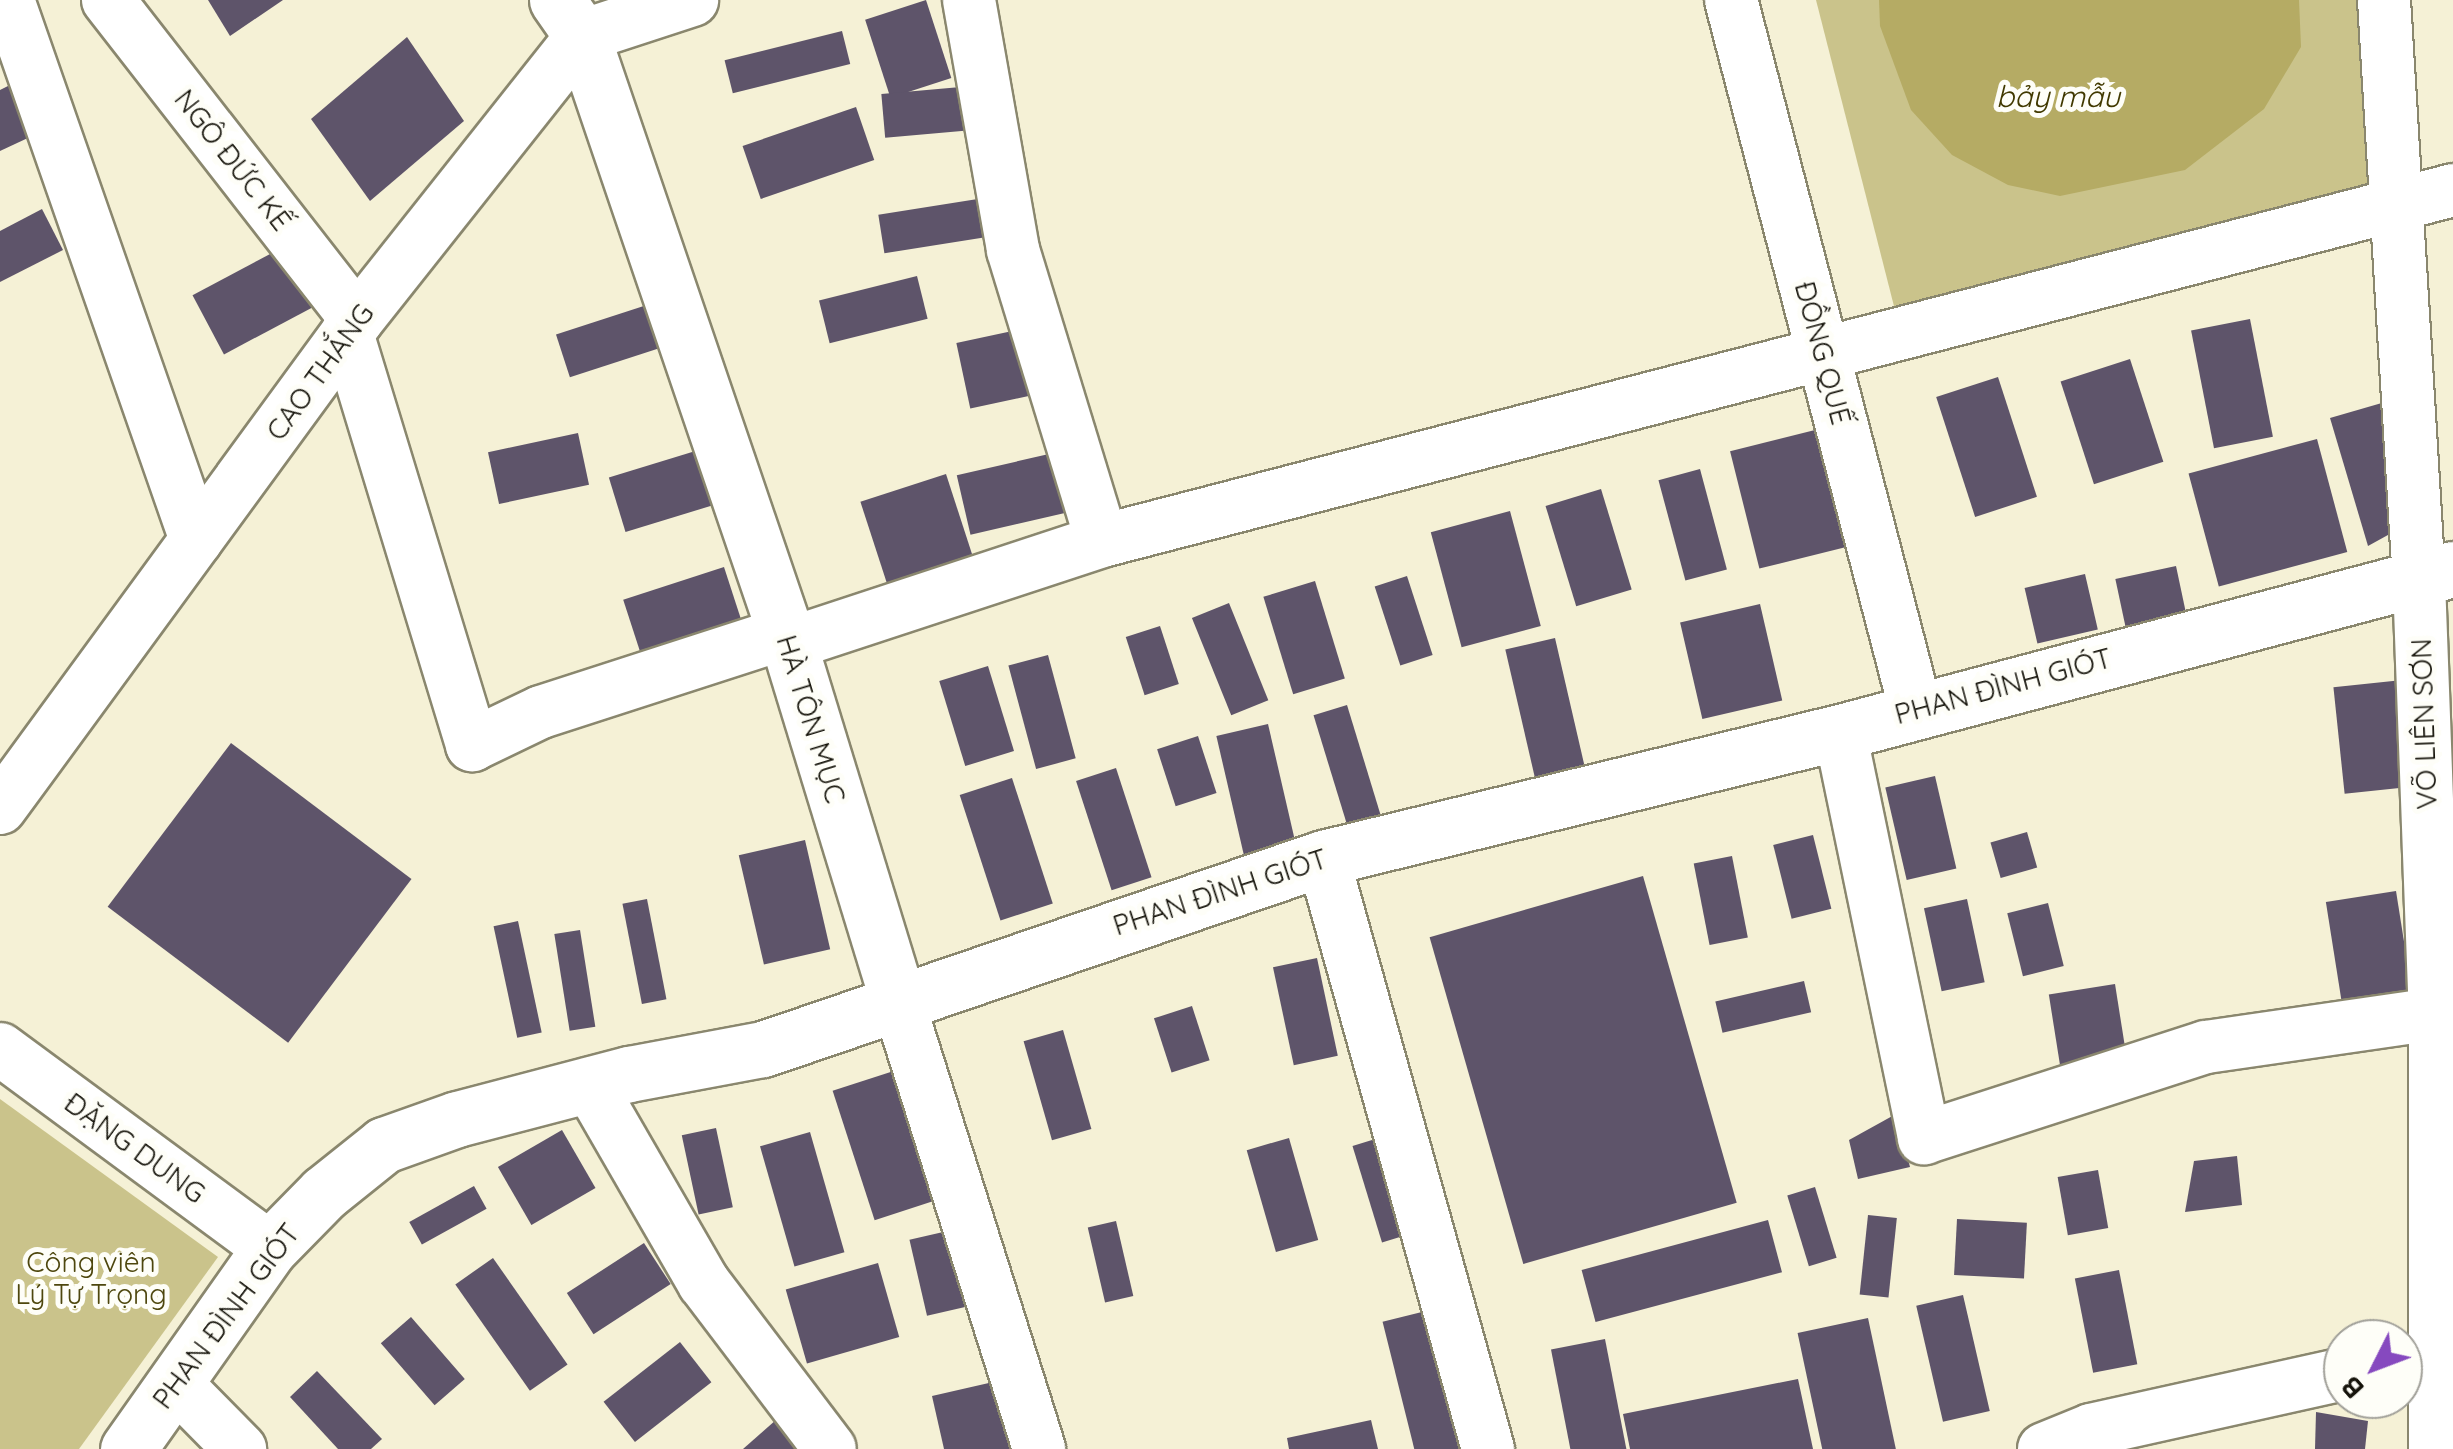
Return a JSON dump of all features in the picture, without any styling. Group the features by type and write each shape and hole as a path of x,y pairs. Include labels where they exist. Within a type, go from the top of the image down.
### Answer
{"street":[{"path":"8,0 196,540"},
{"name":"NGÔ ĐỨC KẾ","path":"108,0 352,327"},
{"path":"570,18 692,0"},
{"path":"969,0 1013,250 1102,542"},
{"name":"ĐỒNG QUẾ","path":"1730,0 1914,707"},
{"name":"VÕ LIÊN SƠN","path":"2384,0 2391,202 2436,575 2435,1014 2444,1133 2423,1338"},
{"name":"CAO THẮNG","path":"0,808 352,327 570,18"},
{"name":"HÀ TÔN MỤC","path":"570,18 787,638 1038,1449"},
{"path":"352,327 472,745 541,712 1102,542 2391,202 2453,190"},
{"name":"PHAN ĐÌNH GIÓT","path":"128,1449 270,1248 384,1145 590,1084 763,1049 897,998 1323,858 1840,732 1914,707 2436,575"},
{"path":"1840,732 1924,1138 2206,1047 2435,1014"},
{"path":"1323,858 1488,1449"},
{"name":"ĐẶNG DUNG","path":"0,1049 270,1248"},
{"path":"590,1084 704,1284 830,1449"},
{"name":"VÕ LIÊN SƠN","path":"2423,1370 2435,1449"},
{"path":"2044,1449 2091,1430 2323,1378"},
{"path":"175,1383 240,1449"}],"green space":[{"path":"1816,0 2394,0 2389,207 1897,318"},
{"name":"Công viên Lý Tự Trọng","path":"0,1099 218,1257 79,1449 0,1449"}],"water":[{"name":"bảy mẫu","path":"1879,0 2299,0 2301,47 2264,109 2185,170 2060,196 2008,185 1952,155 1911,110 1880,26"}],"building":[{"path":"208,0 283,0 230,36"},
{"path":"926,0 951,78 890,98 865,20"},
{"path":"842,31 850,64 733,93 725,60"},
{"path":"407,37 464,121 370,201 311,119"},
{"path":"12,84 30,137 0,151 0,90"},
{"path":"972,86 976,130 885,138 881,94"},
{"path":"856,107 874,160 761,199 743,146"},
{"path":"984,198 990,237 884,253 878,215"},
{"path":"42,209 63,250 0,282 0,231"},
{"path":"287,245 318,304 224,354 193,295"},
{"path":"917,276 928,319 830,343 819,300"},
{"path":"653,303 667,346 570,377 556,335"},
{"path":"2250,319 2273,437 2214,448 2191,330"},
{"path":"1017,330 1031,396 970,408 956,343"},
{"path":"2130,359 2163,462 2094,484 2061,382"},
{"path":"1998,377 2037,497 1975,517 1936,397"},
{"path":"2399,398 2397,530 2368,546 2330,418"},
{"path":"1831,426 1860,543 1759,569 1730,451"},
{"path":"578,433 589,485 499,504 488,452"},
{"path":"2317,439 2347,552 2219,586 2189,473"},
{"path":"715,445 732,500 626,532 609,477"},
{"path":"1062,451 1076,510 970,535 957,475"},
{"path":"1700,469 1727,569 1685,581 1658,480"},
{"path":"946,474 973,556 887,584 860,502"},
{"path":"1601,489 1632,589 1576,606 1546,506"},
{"path":"1510,511 1541,626 1462,647 1431,532"},
{"path":"2176,566 2187,616 2126,629 2115,579"},
{"path":"724,567 755,662 654,695 623,600"},
{"path":"2085,574 2098,630 2037,643 2025,588"},
{"path":"1407,576 1433,655 1400,665 1375,587"},
{"path":"1315,581 1345,679 1293,694 1263,597"},
{"path":"1229,603 1268,700 1231,715 1192,618"},
{"path":"1760,604 1782,700 1702,719 1680,622"},
{"path":"1160,626 1179,684 1145,695 1126,637"},
{"path":"1555,638 1586,772 1536,784 1505,649"},
{"path":"1048,655 1076,758 1036,769 1008,666"},
{"path":"988,666 1014,751 965,766 939,681"},
{"path":"2412,679 2423,785 2345,794 2333,687"},
{"path":"1347,705 1381,817 1348,827 1314,715"},
{"path":"1268,724 1295,843 1244,855 1216,736"},
{"path":"1198,736 1217,793 1176,806 1157,749"},
{"path":"231,743 411,879 288,1043 108,907"},
{"path":"1116,768 1152,877 1112,890 1076,781"},
{"path":"1935,776 1956,869 1907,880 1885,787"},
{"path":"1012,778 1053,904 1000,921 960,795"},
{"path":"2027,832 2037,868 2001,878 1990,842"},
{"path":"1813,835 1831,909 1792,919 1773,845"},
{"path":"805,840 830,949 764,964 739,855"},
{"path":"1732,856 1748,937 1710,945 1694,863"},
{"path":"1643,876 1737,1203 1523,1264 1430,937"},
{"path":"2396,891 2413,998 2343,1009 2326,902"},
{"path":"647,899 666,999 642,1004 622,904"},
{"path":"1967,899 1985,982 1942,991 1924,908"},
{"path":"2048,903 2064,966 2023,976 2007,913"},
{"path":"518,921 542,1033 517,1038 494,926"},
{"path":"580,930 595,1027 570,1031 554,934"},
{"path":"1317,958 1338,1056 1294,1065 1273,967"},
{"path":"1804,981 1811,1012 1723,1033 1715,1001"},
{"path":"2115,984 2126,1056 2060,1067 2049,994"},
{"path":"1192,1006 1210,1060 1172,1073 1154,1018"},
{"path":"1063,1030 1091,1129 1052,1140 1024,1041"},
{"path":"903,1068 945,1197 875,1220 833,1091"},
{"path":"1896,1114 1910,1167 1858,1179 1849,1140"},
{"path":"716,1128 733,1207 699,1215 682,1135"},
{"path":"562,1130 596,1188 531,1225 498,1167"},
{"path":"810,1132 844,1252 794,1266 760,1146"},
{"path":"1385,1136 1415,1233 1382,1243 1352,1146"},
{"path":"1289,1138 1318,1240 1276,1252 1247,1150"},
{"path":"2237,1156 2242,1205 2185,1212 2194,1161"},
{"path":"2098,1170 2108,1228 2068,1235 2058,1177"},
{"path":"474,1186 487,1209 422,1245 409,1222"},
{"path":"1815,1187 1837,1258 1809,1266 1787,1195"},
{"path":"1868,1215 1897,1218 1888,1298 1860,1295"},
{"path":"1957,1219 2027,1223 2024,1279 1954,1275"},
{"path":"1768,1220 1782,1272 1596,1322 1582,1270"},
{"path":"1116,1221 1133,1296 1105,1303 1088,1228"},
{"path":"965,1227 983,1303 927,1316 909,1240"},
{"path":"644,1243 671,1284 594,1334 567,1293"},
{"path":"493,1258 568,1364 530,1391 455,1284"},
{"path":"878,1263 899,1337 807,1363 786,1289"},
{"path":"2119,1270 2137,1364 2093,1373 2075,1279"},
{"path":"1963,1295 1990,1411 1943,1422 1916,1306"},
{"path":"1434,1309 1469,1449 1414,1449 1383,1322"},
{"path":"411,1317 465,1379 435,1405 381,1343"},
{"path":"1868,1318 1896,1449 1822,1449 1798,1333"},
{"path":"1605,1339 1626,1449 1570,1449 1551,1349"},
{"path":"680,1342 711,1382 635,1442 604,1402"},
{"path":"317,1371 382,1439 371,1449 338,1449 290,1397"},
{"path":"1015,1377 1032,1449 944,1449 932,1396"},
{"path":"1798,1379 1813,1449 1630,1449 1623,1414"},
{"path":"785,1412 803,1449 743,1449"},
{"path":"2316,1412 2323,1413 2323,1419 2368,1421 2365,1449 2315,1449"},
{"path":"1371,1420 1378,1449 1289,1449 1287,1438"}]}
